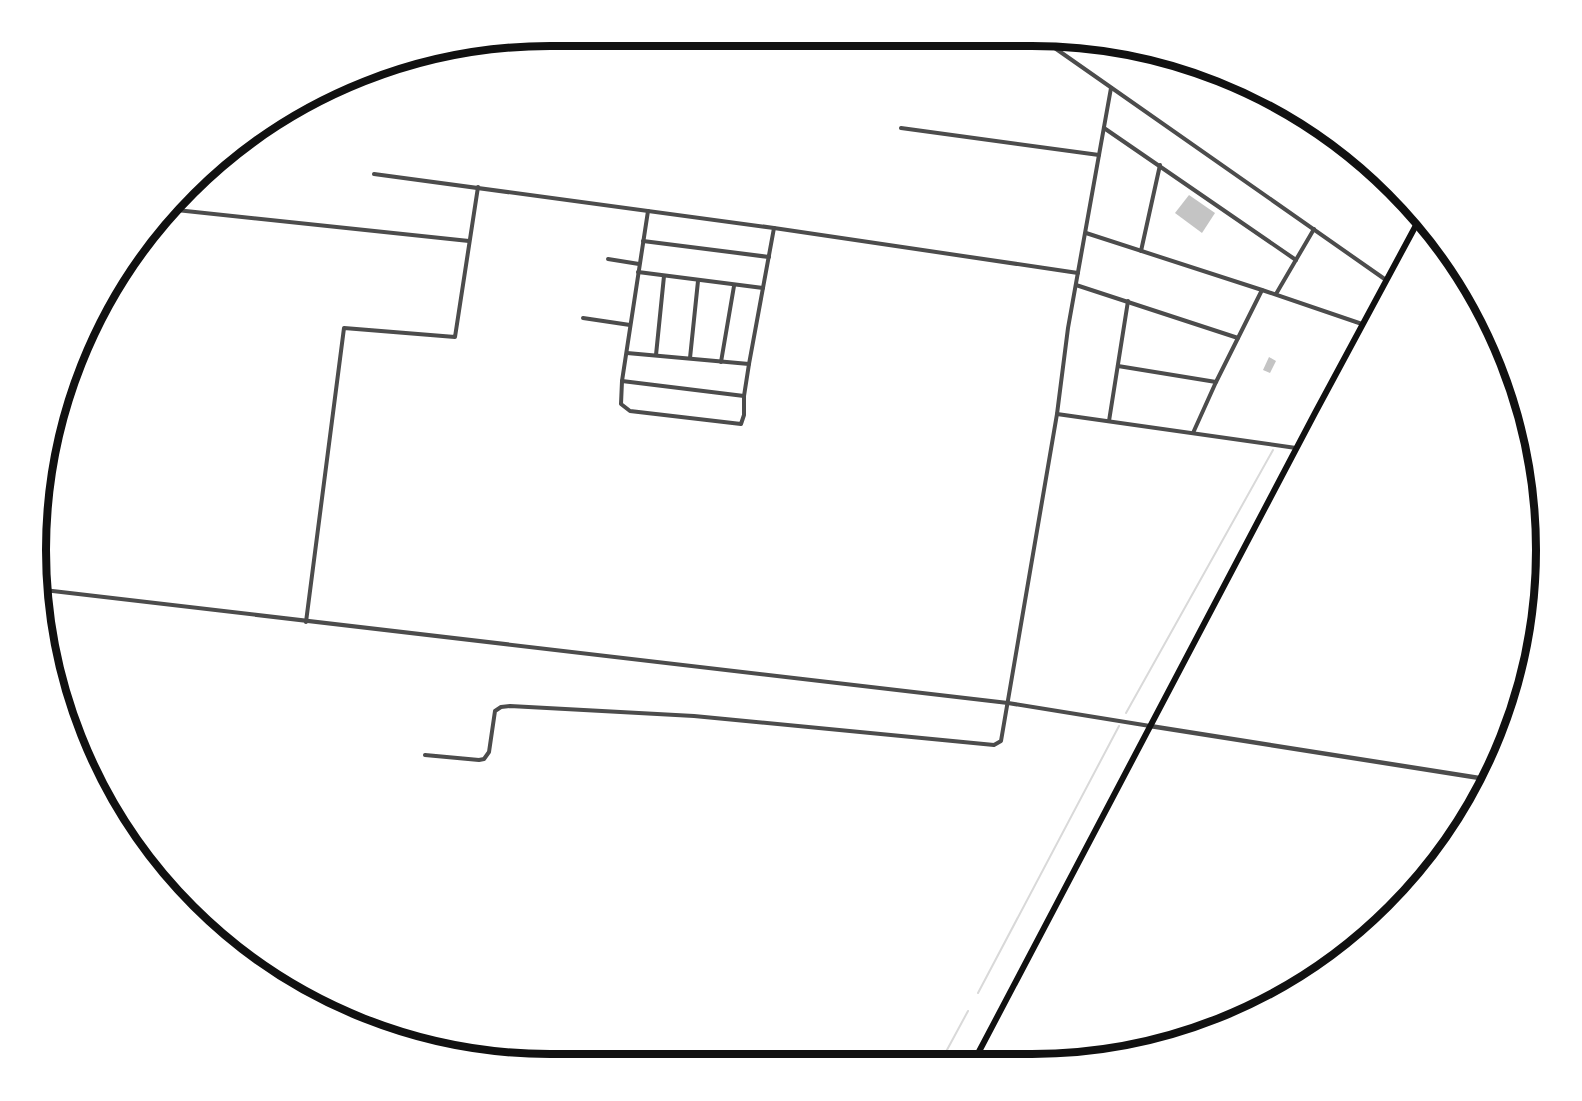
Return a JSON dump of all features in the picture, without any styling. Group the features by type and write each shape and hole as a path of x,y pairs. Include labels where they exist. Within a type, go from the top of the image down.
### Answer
{"highway":[{"path":"978,1054 1416,225"}],"street":[{"path":"1054,47 1387,280"},
{"path":"425,755 484,759 489,752 495,711 501,707 510,706 694,716 994,745 1001,741 1057,414 1078,273 1111,88"},
{"path":"901,128 1099,155"},
{"path":"1104,128 1296,260"},
{"path":"1141,251 1160,165"},
{"path":"374,174 774,228 1078,273"},
{"path":"306,622 345,328 455,337 478,187"},
{"path":"179,210 469,241"},
{"path":"648,211 622,381 621,404 630,411 736,425 743,422 749,364 774,228"},
{"path":"1276,294 1314,229"},
{"path":"1086,233 1363,324"},
{"path":"643,242 769,258"},
{"path":"608,259 639,264"},
{"path":"638,272 763,288"},
{"path":"656,355 664,276"},
{"path":"690,358 698,281"},
{"path":"1076,285 1238,338"},
{"path":"721,362 734,286"},
{"path":"1193,432 1262,290"},
{"path":"1109,421 1128,301"},
{"path":"583,318 630,325"},
{"path":"627,352 749,364"},
{"path":"1118,366 1216,382"},
{"path":"622,381 744,396"},
{"path":"1057,414 1297,448"},
{"path":"49,591 1008,703 1481,778"}],"building":[{"path":"1189,195 1215,213 1202,233 1175,213"},
{"path":"1269,357 1276,361 1270,373 1263,370"}],"waterway":[{"path":"1126,713 1273,450"},
{"path":"978,993 1119,726"},
{"path":"945,1054 968,1011"}]}
